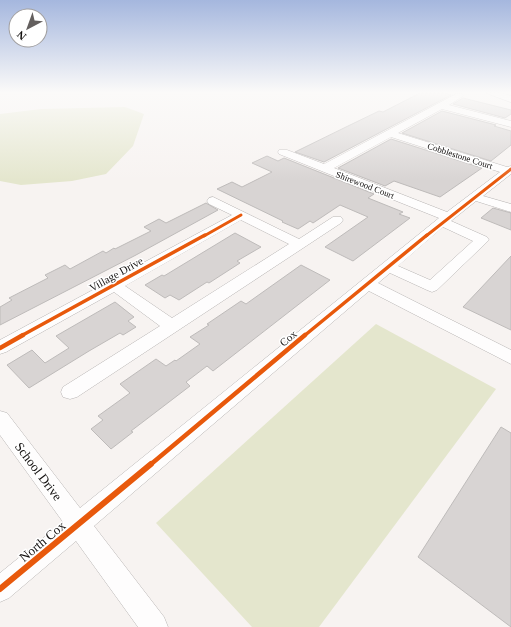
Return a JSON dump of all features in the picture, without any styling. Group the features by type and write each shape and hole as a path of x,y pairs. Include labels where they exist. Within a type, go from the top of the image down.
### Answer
{"street":[{"path":"324,168 411,122"},
{"name":"Cobblestone Court","path":"390,133 509,170"},
{"name":"Shirewood Court","path":"282,152 324,168 445,220 482,240 432,287 388,267"},
{"name":"Cox","path":"78,524 445,220 509,170"},
{"path":"475,197 511,208"},
{"path":"213,201 299,244"},
{"name":"Village Drive","path":"0,348 241,215"},
{"path":"70,392 336,220"},
{"path":"368,284 511,358"},
{"path":"114,285 171,326"},
{"name":"School Drive","path":"0,419 154,627"},
{"name":"North Cox","path":"0,589 78,524"}],"green space":[{"path":"0,122 141,122 133,146 106,174 72,181 21,185 0,181"},
{"path":"376,324 496,389 319,627 252,627 156,523"}],"building":[{"path":"356,122 399,122 324,162 295,152"},
{"path":"422,122 485,122 511,131 511,145 491,161 402,133"},
{"path":"391,139 482,168 440,197 394,181 385,186 338,168"},
{"path":"267,156 278,161 284,158 374,194 368,198 403,212 399,214 410,218 353,261 325,247 368,217 340,205 313,223 310,221 298,229 217,189 232,182 242,187 272,172 252,163"},
{"path":"206,203 218,210 136,255 0,325 0,307 12,300 9,298 48,278 45,275 65,265 70,269 103,251 106,253 114,248 115,249 151,231 144,227 159,219 166,223"},
{"path":"493,208 511,213 511,230 481,218"},
{"path":"235,233 261,247 237,261 240,263 209,283 207,282 179,300 170,295 165,298 145,285 162,275 164,276"},
{"path":"511,256 511,330 463,307"},
{"path":"301,265 330,280 213,371 207,366 186,382 190,386 131,431 133,432 111,449 91,429 103,420 98,416 130,393 120,384 156,359 166,366 175,360 176,361 200,344 190,337 241,301 246,304"},
{"path":"115,302 134,317 128,321 136,327 123,335 120,333 29,388 7,365 32,350 45,363 69,348 56,336"},
{"path":"501,427 511,433 511,627 418,557"}],"cycle path":[{"path":"0,589 448,217 511,169"},
{"path":"0,348 241,215"}]}
